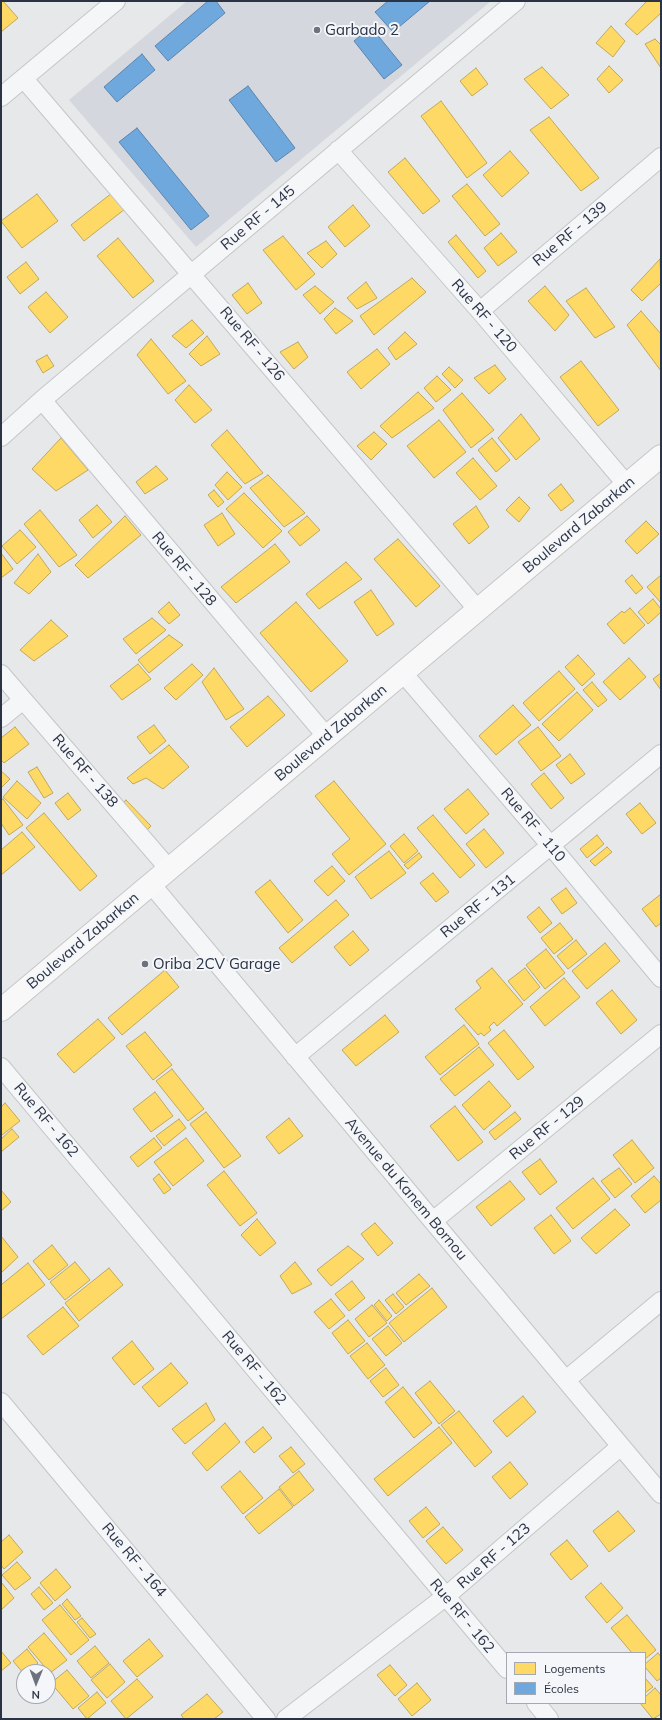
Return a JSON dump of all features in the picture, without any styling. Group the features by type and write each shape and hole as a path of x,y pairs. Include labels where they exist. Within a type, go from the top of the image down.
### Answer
{"street":[{"path":"1,97 116,1"},
{"name":"Rue RF - 145","path":"1,437 42,400 516,1"},
{"name":"Rue RF - 126","path":"24,79 478,610"},
{"name":"Rue RF - 120","path":"338,150 480,311 627,485"},
{"name":"Rue RF - 139","path":"480,311 661,157"},
{"name":"Rue RF - 128","path":"42,400 326,737"},
{"name":"Boulevard Zabarkan","path":"1,1010 661,456"},
{"name":"Rue RF - 110","path":"403,673 551,846 661,978"},
{"name":"Rue RF - 138","path":"1,674 169,869"},
{"path":"1,718 23,700"},
{"name":"Rue RF - 131","path":"295,1057 661,754"},
{"name":"Avenue du Kanem Bornou","path":"151,884 661,1494"},
{"name":"Rue RF - 129","path":"433,1221 661,1034"},
{"name":"Rue RF - 162","path":"1,1067 506,1669"},
{"path":"566,1380 661,1301"},
{"name":"Rue RF - 164","path":"1,1402 266,1719"},
{"name":"Rue RF - 123","path":"286,1719 445,1597 621,1446"},
{"path":"537,1704 549,1719"}],"shaded area":[{"path":"187,1 491,1 196,247 69,100"}],"building: Logements":[{"path":"1,1 3,1 18,18 1,32"},
{"path":"647,1 661,1 661,13 637,35 625,24"},
{"path":"611,26 625,41 613,57 596,43"},
{"path":"655,39 661,45 661,68 645,44"},
{"path":"609,66 623,80 609,93 597,79"},
{"path":"542,67 569,95 551,109 524,79"},
{"path":"476,68 488,84 472,96 460,81"},
{"path":"441,101 487,163 467,178 421,116"},
{"path":"549,117 599,178 581,191 530,130"},
{"path":"510,151 529,173 502,197 483,175"},
{"path":"405,158 440,201 423,214 388,172"},
{"path":"467,184 500,224 485,236 452,196"},
{"path":"112,193 125,209 84,241 71,225"},
{"path":"37,194 58,221 22,248 1,221"},
{"path":"353,205 370,226 345,247 328,227"},
{"path":"501,233 517,252 498,266 484,248"},
{"path":"456,235 486,271 478,278 448,242"},
{"path":"283,236 315,274 296,290 263,250"},
{"path":"118,238 154,281 133,298 97,256"},
{"path":"326,241 337,254 322,268 307,253"},
{"path":"660,259 661,283 642,301 631,290"},
{"path":"26,262 39,279 20,294 7,277"},
{"path":"412,278 426,292 374,335 360,316"},
{"path":"366,282 377,298 357,309 347,298"},
{"path":"248,283 262,303 247,314 232,295"},
{"path":"315,286 334,302 320,314 303,295"},
{"path":"545,286 569,315 555,331 528,301"},
{"path":"586,288 615,327 595,338 566,301"},
{"path":"46,292 68,317 50,333 28,307"},
{"path":"335,308 353,321 336,334 324,319"},
{"path":"641,311 661,334 661,371 627,325"},
{"path":"192,320 204,333 186,348 172,336"},
{"path":"405,332 417,344 396,360 388,348"},
{"path":"207,336 220,354 201,366 189,354"},
{"path":"151,339 186,381 168,394 137,355"},
{"path":"298,342 308,357 294,369 280,352"},
{"path":"377,349 390,364 361,389 347,372"},
{"path":"47,355 54,366 43,373 36,361"},
{"path":"581,361 619,410 598,426 560,377"},
{"path":"495,365 506,379 489,394 474,378"},
{"path":"449,367 463,380 455,388 442,374"},
{"path":"437,376 451,390 436,402 424,388"},
{"path":"189,385 212,410 195,423 175,400"},
{"path":"418,392 434,408 392,438 380,426"},
{"path":"462,393 494,430 471,448 443,410"},
{"path":"521,414 540,439 516,460 498,438"},
{"path":"439,420 466,452 434,478 407,446"},
{"path":"227,430 263,473 245,484 211,445"},
{"path":"374,432 387,444 371,460 357,446"},
{"path":"61,438 88,470 56,491 32,469"},
{"path":"492,438 510,460 496,472 478,450"},
{"path":"473,458 497,486 480,500 456,473"},
{"path":"156,466 168,479 145,494 136,482"},
{"path":"227,472 242,487 228,500 215,485"},
{"path":"268,475 305,513 284,527 250,488"},
{"path":"561,484 574,501 561,511 548,495"},
{"path":"214,490 224,502 218,507 208,495"},
{"path":"244,493 282,531 263,548 226,509"},
{"path":"519,497 530,508 519,522 506,510"},
{"path":"97,505 112,522 93,538 79,520"},
{"path":"476,506 489,527 469,544 453,524"},
{"path":"40,510 77,555 59,567 24,524"},
{"path":"222,513 235,534 218,546 204,525"},
{"path":"125,516 141,535 88,578 75,565"},
{"path":"307,516 320,530 300,546 288,532"},
{"path":"646,521 659,534 637,554 625,541"},
{"path":"20,530 36,547 17,564 2,546"},
{"path":"398,539 440,586 416,607 374,559"},
{"path":"275,544 290,562 236,603 221,587"},
{"path":"1,553 13,569 1,578"},
{"path":"38,554 51,572 29,594 14,583"},
{"path":"346,562 362,579 319,609 306,594"},
{"path":"632,575 643,588 636,594 625,581"},
{"path":"661,575 661,603 647,587"},
{"path":"371,590 394,624 377,636 354,602"},
{"path":"653,599 661,609 661,612 648,624 638,612"},
{"path":"169,602 180,615 169,624 158,612"},
{"path":"296,602 348,661 311,692 260,633"},
{"path":"630,608 645,625 624,644 607,624 622,611 624,613"},
{"path":"152,618 166,630 136,654 123,639"},
{"path":"51,620 68,636 34,661 20,650"},
{"path":"169,635 183,645 149,673 138,660"},
{"path":"578,655 595,674 582,686 565,667"},
{"path":"629,658 646,677 620,700 603,682"},
{"path":"138,664 151,679 122,700 110,686"},
{"path":"192,664 203,675 176,700 164,688"},
{"path":"214,668 244,709 226,720 202,682"},
{"path":"559,671 575,689 539,721 523,703"},
{"path":"661,673 661,690 653,679"},
{"path":"592,682 607,700 598,707 583,690"},
{"path":"577,692 593,710 559,741 542,724"},
{"path":"268,696 285,715 247,747 230,727"},
{"path":"513,705 531,725 496,755 479,736"},
{"path":"154,725 166,741 150,754 137,737"},
{"path":"15,727 29,744 4,763 1,760 1,738"},
{"path":"538,727 561,756 541,771 518,742"},
{"path":"169,745 189,767 163,789 146,778 133,784 127,778"},
{"path":"570,754 585,774 571,784 556,765"},
{"path":"37,767 53,793 44,798 28,772"},
{"path":"1,771 10,779 1,788"},
{"path":"544,773 564,798 551,809 531,784"},
{"path":"17,781 41,803 27,819 3,797"},
{"path":"334,781 386,844 349,875 332,854 350,839 315,796"},
{"path":"468,789 489,814 466,834 444,809"},
{"path":"68,793 81,810 68,820 55,803"},
{"path":"3,799 23,825 9,835 1,823 1,800"},
{"path":"126,800 151,826 147,830 122,804"},
{"path":"640,803 656,823 642,834 626,814"},
{"path":"44,813 97,876 80,891 26,828"},
{"path":"433,815 475,865 460,878 417,828"},
{"path":"484,829 504,853 486,868 466,844"},
{"path":"22,832 35,847 1,875 1,850"},
{"path":"404,834 418,851 404,863 390,846"},
{"path":"597,835 604,844 587,858 580,849"},
{"path":"607,847 612,852 595,866 590,861"},
{"path":"389,851 406,873 371,899 355,877"},
{"path":"419,853 422,857 408,869 404,865"},
{"path":"332,866 345,881 328,896 314,881"},
{"path":"433,873 449,892 436,902 420,883"},
{"path":"270,880 303,920 288,933 255,892"},
{"path":"566,888 577,903 562,914 551,899"},
{"path":"661,894 661,923 656,927 642,909"},
{"path":"336,900 349,915 292,963 279,948"},
{"path":"539,907 552,923 540,933 527,917"},
{"path":"560,923 573,939 554,954 541,938"},
{"path":"353,931 369,950 350,966 334,947"},
{"path":"576,940 587,954 568,969 557,956"},
{"path":"605,943 620,961 587,989 572,971"},
{"path":"546,949 565,973 545,989 526,965"},
{"path":"492,968 523,1004 497,1026 494,1022 489,1027 491,1030 484,1036 481,1033 478,1035 455,1009 481,988 476,981"},
{"path":"525,968 540,987 524,1001 508,981"},
{"path":"165,970 179,987 122,1035 108,1018"},
{"path":"564,978 580,997 545,1026 530,1007"},
{"path":"612,990 637,1020 621,1034 596,1003"},
{"path":"385,1015 399,1032 356,1066 342,1050"},
{"path":"98,1019 115,1038 74,1073 57,1054"},
{"path":"464,1025 479,1044 440,1075 425,1057"},
{"path":"504,1030 534,1067 518,1080 488,1043"},
{"path":"145,1032 172,1065 153,1080 126,1046"},
{"path":"479,1047 494,1065 455,1096 440,1079"},
{"path":"172,1069 204,1109 188,1121 156,1081"},
{"path":"489,1081 511,1106 484,1130 462,1105"},
{"path":"155,1092 173,1116 151,1132 133,1109"},
{"path":"5,1103 20,1121 2,1135 1,1107"},
{"path":"455,1106 483,1142 458,1161 430,1126"},
{"path":"206,1112 241,1156 224,1168 190,1124"},
{"path":"515,1112 521,1119 495,1140 489,1132"},
{"path":"289,1118 303,1136 279,1154 266,1137"},
{"path":"179,1119 186,1128 164,1146 156,1136"},
{"path":"12,1129 19,1137 1,1152 1,1139"},
{"path":"154,1138 162,1148 138,1167 130,1157"},
{"path":"186,1138 204,1161 173,1186 154,1162"},
{"path":"632,1140 654,1168 635,1183 613,1155"},
{"path":"540,1159 557,1182 540,1195 522,1172"},
{"path":"619,1168 632,1184 615,1198 601,1181"},
{"path":"224,1171 257,1213 240,1226 207,1185"},
{"path":"159,1174 171,1189 164,1194 153,1179"},
{"path":"654,1176 661,1184 661,1200 645,1213 631,1196"},
{"path":"593,1178 610,1199 573,1229 556,1208"},
{"path":"510,1181 525,1199 491,1226 476,1207"},
{"path":"1,1190 11,1202 1,1211"},
{"path":"615,1209 630,1225 596,1254 581,1238"},
{"path":"551,1215 571,1241 554,1254 534,1228"},
{"path":"257,1219 276,1243 260,1256 241,1235"},
{"path":"375,1223 393,1243 378,1256 361,1234"},
{"path":"1,1236 18,1257 1,1273"},
{"path":"52,1245 68,1265 49,1280 33,1261"},
{"path":"348,1246 364,1259 331,1286 317,1270"},
{"path":"75,1262 90,1280 65,1300 50,1282"},
{"path":"295,1262 312,1284 292,1294 280,1276"},
{"path":"28,1263 45,1285 1,1319 1,1285"},
{"path":"109,1268 123,1285 79,1321 65,1303"},
{"path":"419,1274 430,1286 406,1305 396,1293"},
{"path":"352,1281 365,1298 349,1311 335,1294"},
{"path":"432,1288 447,1307 404,1342 389,1323"},
{"path":"393,1294 404,1307 396,1314 385,1300"},
{"path":"331,1299 345,1316 329,1329 314,1312"},
{"path":"379,1300 392,1316 387,1321 374,1305"},
{"path":"372,1305 387,1323 369,1337 355,1319"},
{"path":"63,1307 79,1326 43,1355 27,1336"},
{"path":"348,1320 365,1341 348,1354 332,1333"},
{"path":"388,1326 402,1343 386,1356 372,1339"},
{"path":"132,1341 154,1369 134,1385 112,1358"},
{"path":"367,1343 385,1365 368,1379 350,1356"},
{"path":"171,1363 188,1383 159,1407 142,1387"},
{"path":"386,1368 399,1385 383,1397 370,1381"},
{"path":"430,1381 455,1411 439,1424 415,1393"},
{"path":"403,1387 432,1423 414,1438 385,1402"},
{"path":"523,1396 536,1412 507,1437 493,1421"},
{"path":"206,1403 215,1420 185,1444 172,1429"},
{"path":"459,1411 492,1452 475,1467 441,1425"},
{"path":"225,1423 240,1442 207,1471 192,1453"},
{"path":"263,1427 272,1438 254,1453 245,1442"},
{"path":"439,1427 452,1443 388,1496 374,1479"},
{"path":"291,1447 305,1464 293,1473 279,1456"},
{"path":"510,1462 528,1484 510,1499 492,1477"},
{"path":"240,1471 263,1498 243,1514 221,1487"},
{"path":"299,1471 314,1490 294,1506 279,1487"},
{"path":"279,1489 293,1507 259,1534 245,1517"},
{"path":"426,1507 440,1524 423,1538 409,1521"},
{"path":"618,1511 635,1531 609,1552 593,1531"},
{"path":"443,1527 463,1550 446,1564 426,1541"},
{"path":"9,1535 23,1552 4,1569 1,1565 1,1542"},
{"path":"567,1540 588,1566 571,1580 550,1554"},
{"path":"17,1562 31,1578 15,1590 2,1575"},
{"path":"56,1569 71,1587 55,1601 40,1583"},
{"path":"1,1582 14,1598 1,1610"},
{"path":"601,1583 623,1608 607,1623 585,1597"},
{"path":"39,1587 53,1603 44,1610 31,1594"},
{"path":"67,1599 81,1616 75,1620 62,1604"},
{"path":"60,1605 89,1640 71,1655 42,1620"},
{"path":"627,1615 656,1650 646,1658 646,1652 631,1652 611,1628"},
{"path":"82,1618 96,1634 90,1638 77,1622"},
{"path":"44,1633 67,1660 56,1668 56,1664 42,1664 28,1647"},
{"path":"149,1639 163,1656 137,1677 123,1661"},
{"path":"95,1646 109,1663 91,1678 77,1661"},
{"path":"27,1649 38,1663 16,1665 13,1661"},
{"path":"1,1651 11,1663 1,1671"},
{"path":"658,1653 661,1657 661,1678 657,1681 646,1668 646,1663"},
{"path":"110,1664 125,1682 107,1698 91,1680"},
{"path":"390,1665 407,1685 395,1696 377,1675"},
{"path":"67,1670 89,1696 73,1709 56,1689 56,1679"},
{"path":"137,1679 153,1697 126,1719 111,1701"},
{"path":"646,1679 653,1687 646,1692"},
{"path":"417,1683 431,1700 412,1716 398,1699"},
{"path":"655,1688 661,1695 661,1714 653,1719 641,1704 646,1704 646,1696"},
{"path":"97,1692 106,1703 87,1719 78,1708"},
{"path":"207,1694 223,1712 214,1719 184,1719 181,1715"}],"building: Écoles":[{"path":"208,1 216,1 225,13 168,61 155,46"},
{"path":"388,1 430,1 393,32 375,12"},
{"path":"371,27 402,65 384,79 354,41"},
{"path":"142,54 155,70 117,102 104,87"},
{"path":"248,86 295,148 276,162 229,100"},
{"path":"137,128 209,216 191,230 119,142"}],"place":[{"name":"Garbado 2","path":"317,30"},
{"name":"Oriba 2CV Garage","path":"145,964"}]}
